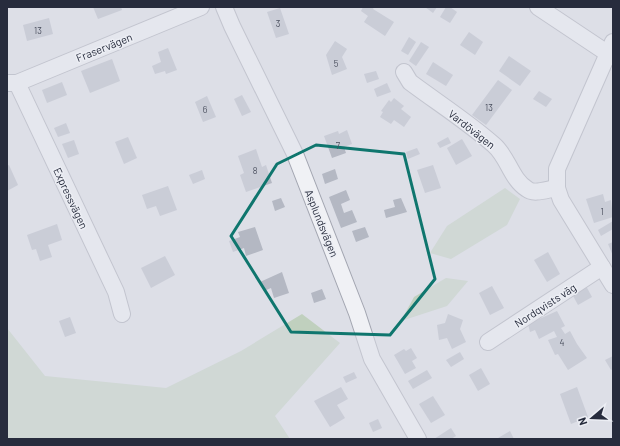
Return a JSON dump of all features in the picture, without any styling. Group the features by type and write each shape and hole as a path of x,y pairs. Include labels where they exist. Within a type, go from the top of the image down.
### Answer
{"street":[{"name":"Fraservägen","path":"12,83 201,7"},
{"name":"Asplundsvägen","path":"224,7 295,154 357,313 372,359 418,439"},
{"path":"538,7 611,50 557,169 556,188 561,200 613,285"},
{"name":"Vardövägen","path":"404,72 410,82 495,146 506,160 518,181 528,190 540,191 556,188"},
{"name":"Expressvägen","path":"12,83 116,292 122,314"},
{"name":"Nordqvists väg","path":"488,342 602,267"}],"highlighted area":[{"path":"316,145 404,154 435,279 390,335 291,332 231,236 277,164"}],"green space":[{"path":"505,188 520,199 507,225 451,259 430,253 447,226"},
{"path":"446,278 468,281 447,306 401,321 414,297"},
{"path":"302,314 340,343 275,416 290,439 7,439 7,328 45,376 166,388 241,351"}],"building":[{"path":"93,7 121,7 122,10 98,19"},
{"path":"363,7 374,7 373,9 394,22 385,36 364,22 368,16 361,11"},
{"path":"425,7 437,7 433,13"},
{"path":"446,7 450,7 457,12 450,23 440,17"},
{"path":"280,8 289,34 276,38 267,12"},
{"path":"49,18 53,34 27,41 23,25"},
{"path":"469,32 483,42 475,55 460,45"},
{"path":"409,37 416,42 408,55 401,51"},
{"path":"335,41 347,49 342,57 347,69 332,75 326,55"},
{"path":"421,42 429,47 416,66 409,61"},
{"path":"168,48 177,70 166,74 165,71 155,74 152,66 161,62 158,52"},
{"path":"509,56 531,71 520,86 499,71"},
{"path":"112,59 120,81 90,93 81,71"},
{"path":"433,62 453,75 446,86 426,74"},
{"path":"376,71 379,79 367,83 364,74"},
{"path":"498,80 512,90 486,125 472,115"},
{"path":"62,82 67,95 47,103 42,90"},
{"path":"387,83 391,92 377,97 374,89"},
{"path":"539,91 552,99 546,107 533,99"},
{"path":"242,95 251,112 242,116 234,99"},
{"path":"207,96 216,117 203,122 195,102"},
{"path":"394,98 404,106 401,109 411,117 404,127 394,120 391,124 380,117 383,112 381,111 389,100 391,102"},
{"path":"66,123 70,133 58,137 54,128"},
{"path":"347,130 352,144 344,147 346,153 332,158 324,136 338,131 339,134"},
{"path":"128,137 137,158 124,164 115,142"},
{"path":"448,137 451,143 440,148 437,143"},
{"path":"462,139 472,156 456,165 447,148"},
{"path":"74,140 79,154 68,158 62,144"},
{"path":"417,148 420,154 408,159 406,152"},
{"path":"256,149 262,167 266,165 272,183 246,192 240,175 244,173 238,156"},
{"path":"9,165 18,185 7,191 7,166"},
{"path":"433,165 441,188 425,193 417,170"},
{"path":"335,169 338,179 325,184 322,174"},
{"path":"202,170 205,179 193,184 189,175"},
{"path":"168,186 177,210 160,216 156,206 147,209 142,195"},
{"path":"346,190 350,200 341,204 344,213 352,210 357,222 341,228 329,197"},
{"path":"603,194 605,202 611,200 613,217 594,223 586,199"},
{"path":"281,198 285,207 275,211 272,201"},
{"path":"401,198 407,212 386,218 384,210 395,207 393,200"},
{"path":"613,221 613,229 601,236 598,230"},
{"path":"57,224 62,240 48,245 52,257 40,261 36,249 32,250 27,235"},
{"path":"255,227 263,250 246,256 244,248 233,252 229,241 240,237 238,232"},
{"path":"365,227 369,237 356,242 352,231"},
{"path":"613,242 613,256 608,244"},
{"path":"548,252 560,274 547,282 534,260"},
{"path":"165,256 175,275 151,288 141,268"},
{"path":"282,272 289,293 274,298 271,288 264,291 260,282"},
{"path":"492,286 504,308 490,315 479,293"},
{"path":"586,286 592,297 578,305 572,294"},
{"path":"322,289 326,299 314,303 311,293"},
{"path":"557,311 565,326 561,328 565,334 570,331 587,358 568,370 558,354 555,355 548,340 557,337 554,331 539,339 535,330 530,332 528,324"},
{"path":"448,314 463,320 460,329 466,342 452,349 447,338 439,340 437,325 445,323"},
{"path":"70,317 76,333 65,337 59,321"},
{"path":"411,348 417,358 412,361 416,368 405,374 394,355 404,349 406,351"},
{"path":"460,352 464,359 451,367 446,360"},
{"path":"613,356 613,369 611,370 605,360"},
{"path":"481,368 490,384 478,391 469,375"},
{"path":"427,370 432,378 413,389 408,381"},
{"path":"354,372 357,378 346,383 343,377"},
{"path":"341,387 348,399 337,405 345,418 330,427 314,401"},
{"path":"577,387 588,417 571,424 560,394"},
{"path":"433,396 445,415 431,423 419,404"},
{"path":"378,419 382,428 373,432 369,423"},
{"path":"451,428 456,436 451,439 434,439"},
{"path":"510,431 514,439 498,438"}]}
